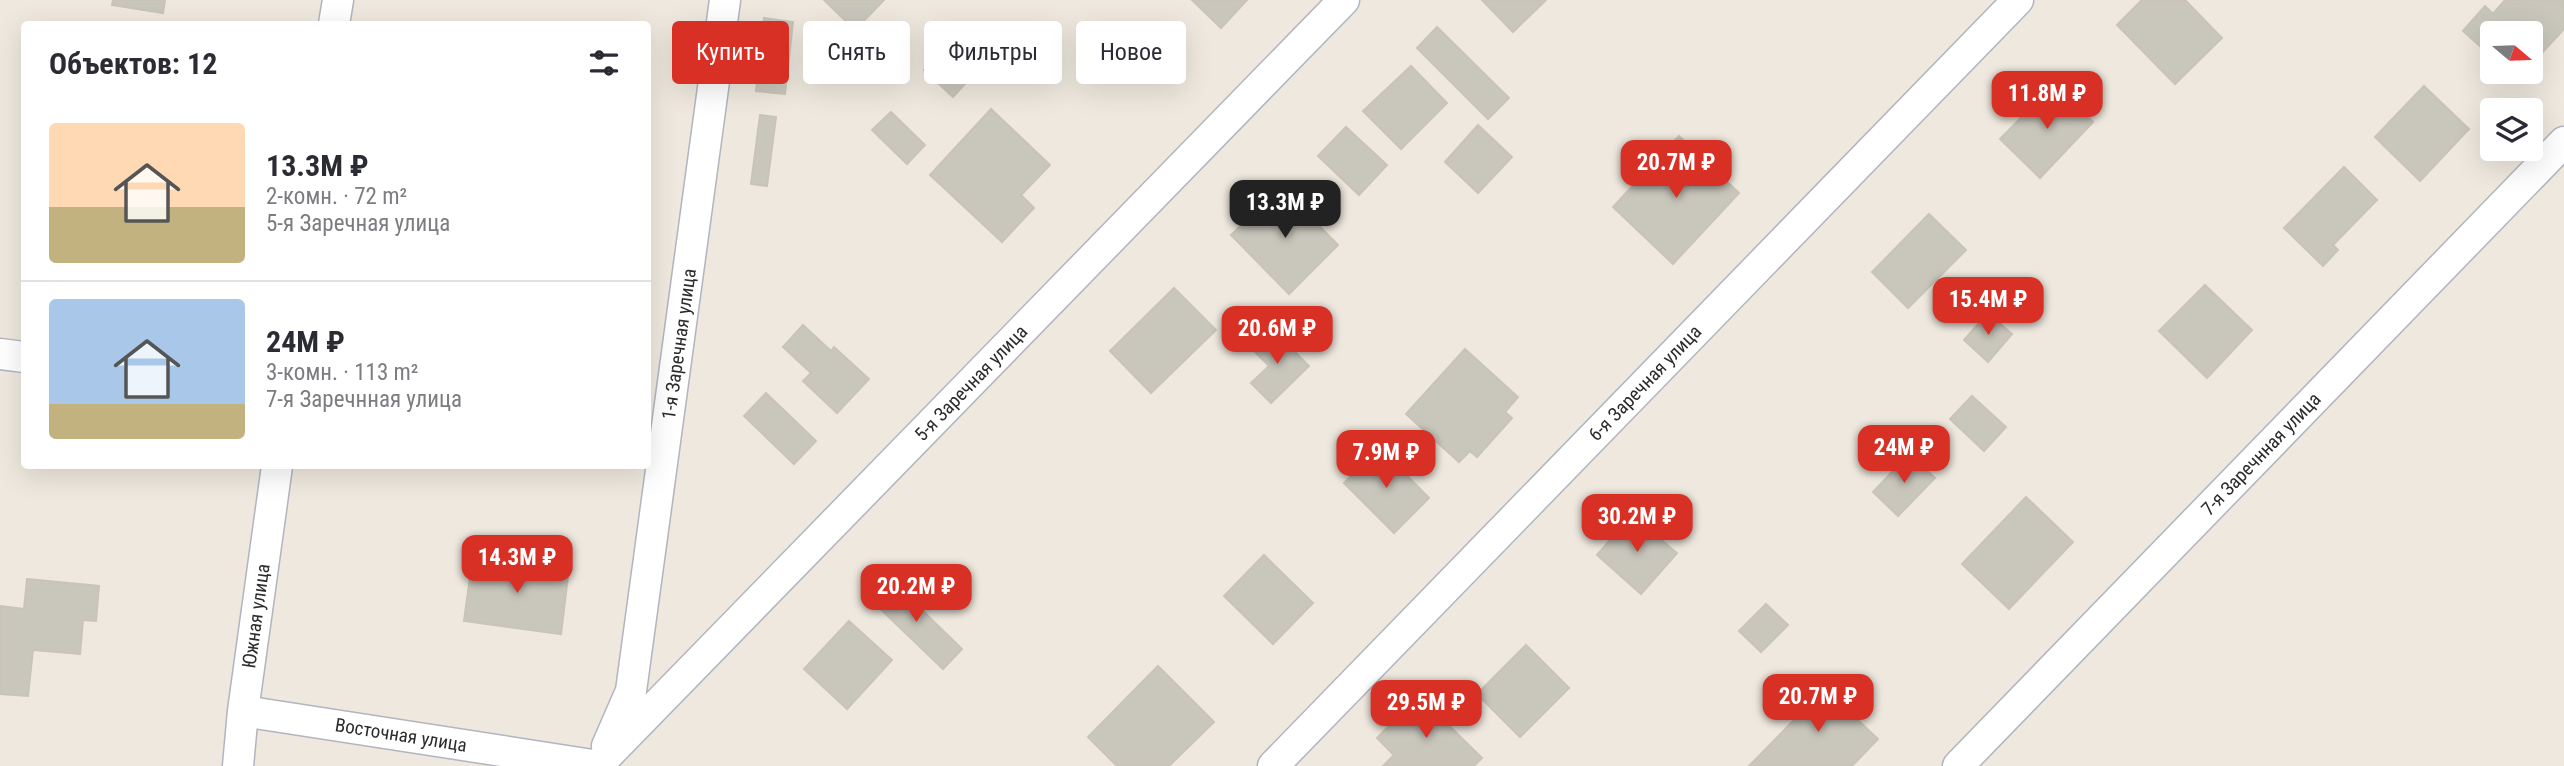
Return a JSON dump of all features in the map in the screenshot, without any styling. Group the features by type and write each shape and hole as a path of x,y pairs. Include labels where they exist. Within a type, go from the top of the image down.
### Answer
{"street":[{"path":"334,21 338,0"},
{"name":"1-я Заречная улица","path":"599,766 631,691 725,0"},
{"name":"5-я Заречная улица","path":"599,766 1344,0"},
{"name":"6-я Заречная улица","path":"1273,766 2018,0"},
{"name":"7-я Заречнная улица","path":"1958,766 2564,142"},
{"path":"0,354 21,357"},
{"name":"Южная улица","path":"238,766 243,711 277,469"},
{"name":"Восточная улица","path":"243,711 599,766"}],"building":[{"path":"113,0 165,0 163,13 112,5"},
{"path":"824,0 884,0 864,21 846,21"},
{"path":"1192,0 1247,0 1221,28"},
{"path":"1482,0 1546,0 1513,32"},
{"path":"2142,0 2185,0 2222,38 2175,84 2117,25"},
{"path":"2505,0 2564,0 2564,29 2543,52 2543,21 2480,21 2480,46 2463,31 2485,6 2493,14"},
{"path":"764,18 786,21 764,21"},
{"path":"789,21 793,22 789,58"},
{"path":"1437,27 1509,98 1488,119 1417,48"},
{"path":"1411,66 1447,103 1401,149 1363,111"},
{"path":"757,84 786,84 785,94 756,91"},
{"path":"939,84 965,84 953,97"},
{"path":"2054,84 2093,122 2040,178 2000,139"},
{"path":"2424,86 2469,129 2420,181 2375,137"},
{"path":"991,109 1050,165 1021,195 1034,208 1002,242 930,175"},
{"path":"891,112 925,145 907,164 872,130"},
{"path":"760,115 776,117 767,186 751,184"},
{"path":"1478,125 1512,157 1478,193 1445,162"},
{"path":"1346,127 1387,165 1359,195 1318,156"},
{"path":"1679,136 1739,193 1673,264 1613,207"},
{"path":"2344,167 2377,200 2333,245 2338,250 2323,266 2284,228"},
{"path":"1281,187 1338,245 1289,294 1231,235"},
{"path":"1929,214 1966,250 1908,308 1872,272"},
{"path":"2205,285 2252,330 2207,378 2159,331"},
{"path":"1174,288 1216,330 1151,393 1110,351"},
{"path":"1988,313 2012,334 1988,362 1964,340"},
{"path":"803,325 831,351 834,347 869,379 837,413 803,381 811,373 783,347"},
{"path":"1271,328 1309,366 1271,403 1251,383 1269,366 1251,348"},
{"path":"1465,349 1518,397 1505,412 1512,418 1477,457 1470,451 1459,462 1406,414"},
{"path":"766,393 816,441 794,464 744,416"},
{"path":"1972,396 2006,427 1984,451 1950,419"},
{"path":"1379,447 1429,498 1394,533 1344,483"},
{"path":"1909,454 1935,478 1898,516 1873,492"},
{"path":"2026,497 2073,542 2009,609 1962,564"},
{"path":"1632,515 1677,553 1641,594 1597,555"},
{"path":"473,555 569,568 561,634 464,621"},
{"path":"1264,555 1313,603 1273,644 1224,596"},
{"path":"27,579 99,586 96,621 83,620 80,654 33,650 28,696 0,694 0,606 24,609"},
{"path":"890,579 962,649 943,669 871,600"},
{"path":"1766,604 1788,625 1761,652 1739,631"},
{"path":"849,621 892,660 847,709 804,669"},
{"path":"1526,645 1569,688 1520,737 1477,694"},
{"path":"1158,666 1214,722 1169,766 1117,766 1088,737"},
{"path":"1813,678 1878,739 1852,766 1749,766 1794,720 1783,710"},
{"path":"1419,696 1482,758 1474,766 1383,766 1394,755 1377,738"}]}
